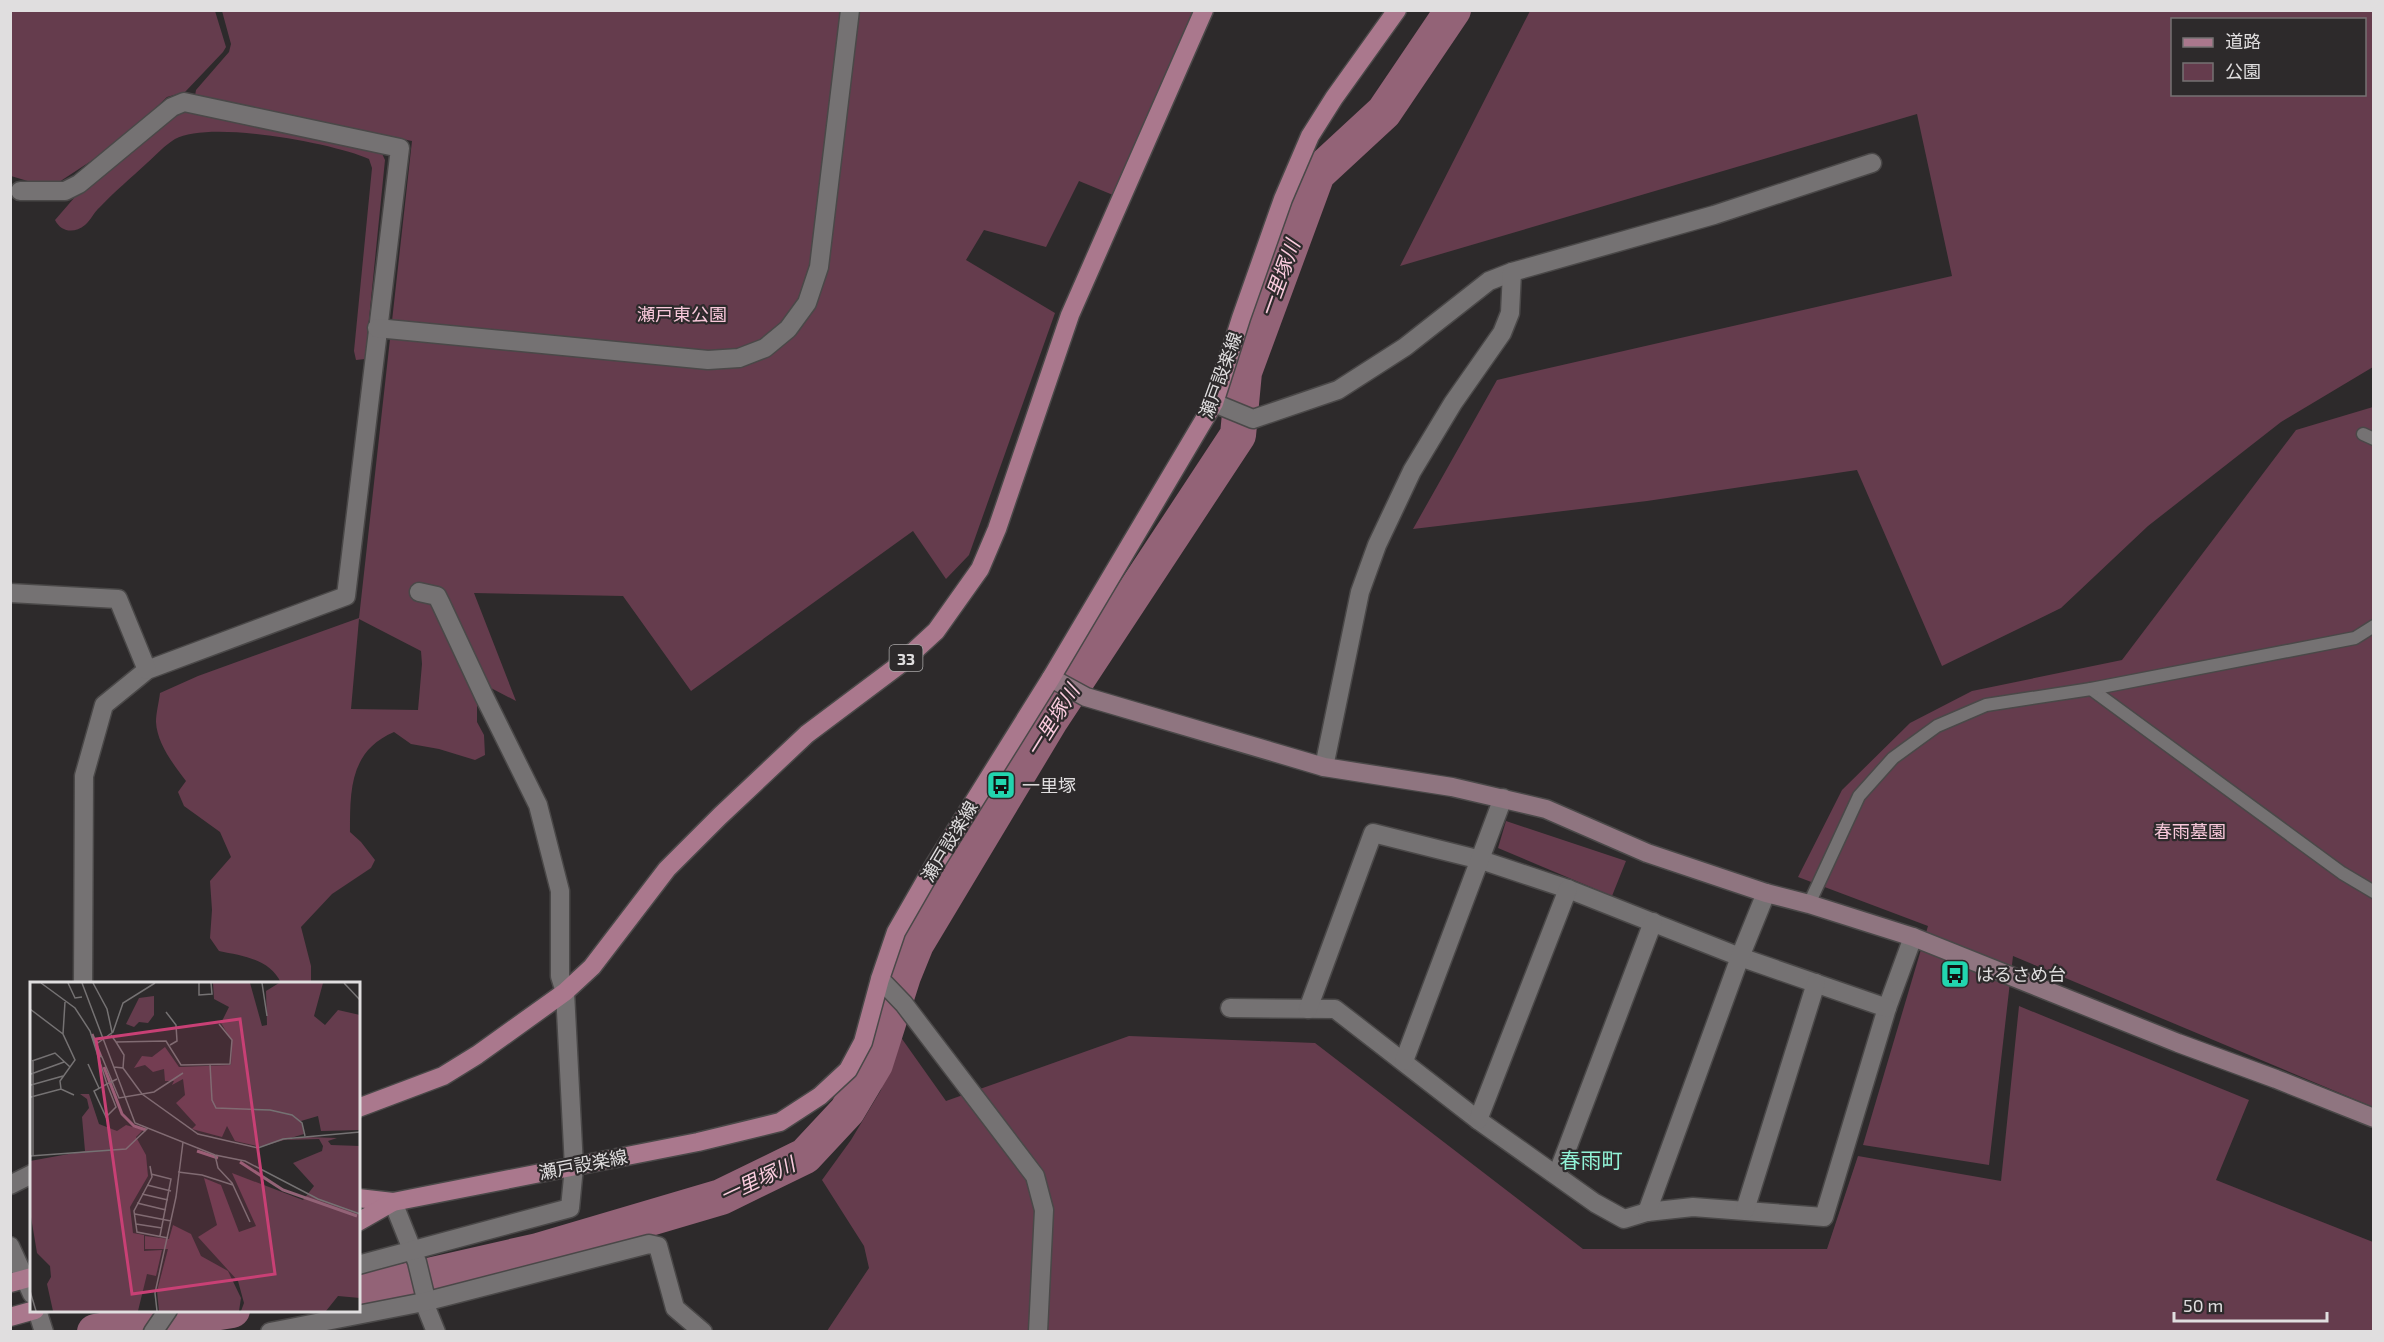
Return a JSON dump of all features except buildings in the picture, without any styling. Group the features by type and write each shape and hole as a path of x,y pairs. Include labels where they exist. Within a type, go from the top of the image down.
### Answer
{"main road":[{"name":"33","path":"360,1107 443,1076 477,1055 565,992 592,966 667,868 807,734 899,665 936,631 980,569 997,529 1070,315 1204,10"},
{"name":"瀬戸設楽線","path":"360,1221 393,1202 741,1133 780,1122 820,1096 848,1070 863,1042 896,932 907,912 934,864 1218,405 1241,318 1283,199 1310,136 1334,98 1397,10"},
{"name":"瀬戸設楽線","path":"360,1197 393,1202"},
{"path":"10,1317 32,1312"}],"street":[{"path":"377,328 708,360 739,358 765,348 788,329 807,303 819,267 850,10"},
{"path":"20,191 65,191 79,184 172,108 184,102 400,148 346,596 147,670 104,705 84,776 83,982"},
{"path":"1218,405 1252,419 1338,390 1406,347 1489,281 1512,272 1714,215 1872,163"},
{"path":"1324,767 1360,592 1377,545 1412,471 1453,402 1502,333 1510,313 1512,272"},
{"path":"360,1265 415,1257 570,1208 574,1167 565,992 560,976 560,891 538,805 437,596 418,592"},
{"path":"10,593 118,599 147,670"},
{"path":"1051,678 1086,697 1324,767 1452,787 1546,810 1647,853 1766,893 1809,904 1913,938 2373,1118"},
{"path":"1404,1061 1503,798"},
{"path":"1308,1009 1373,833 1481,861 1568,889 1740,957 1887,1008"},
{"path":"1478,1120 1568,889"},
{"path":"1647,1212 1740,957 1766,893"},
{"path":"1557,1175 1653,922"},
{"path":"1230,1008 1335,1009 1478,1120 1595,1203 1624,1219 1647,1212 1693,1207 1824,1217 1887,1008 1913,938"},
{"path":"882,981 904,1004 1035,1176 1044,1210 1038,1332"},
{"path":"1745,1210 1816,984"},
{"path":"10,1185 30,1175"},
{"path":"393,1202 415,1257 436,1332"},
{"path":"270,1332 425,1298 649,1244 658,1246 675,1308 703,1332"},
{"path":"10,1246 25,1283"},
{"path":"36,1312 44,1331"},
{"path":"153,1332 167,1312"}],"lane":[{"path":"1809,904 1859,796 1893,758 1937,726 1986,705 2091,689 2355,638 2373,626"},
{"path":"2091,689 2342,873 2373,892"}],"green space":[{"path":"10,11 215,11 226,47 185,92 167,97 120,142 59,182 31,182 11,176"},
{"name":"瀬戸東公園","path":"222,11 1195,11 1113,195 1079,181 1046,247 984,230 966,260 1055,313 969,555 946,579 913,531 691,691 623,596 474,593 516,701 468,676 477,694 477,722 484,735 485,755 475,760 439,749 411,744 394,732 379,740 369,750 361,761 352,786 350,832 375,860 371,868 332,894 301,927 311,966 311,982 280,982 263,964 246,957 219,951 210,938 212,910 210,881 231,857 220,832 184,806 178,792 186,781 159,738 156,715 160,693 198,676 359,618 412,141 195,96 196,90 229,52 231,44","holes":["359,619 421,651 418,710 351,709"]},
{"path":"1530,11 2373,11 2373,367 2281,422 2148,526 2061,608 1942,666 1857,470 1647,501 1413,529 1497,380 1952,276 1917,114 1400,266"},
{"path":"187,110 379,147 385,160 365,359 356,360 354,351 372,168 369,159 328,146 272,136 215,132 192,134 175,139 164,147 111,195 81,228 72,231 64,229 55,220 81,190 172,115"},
{"name":"春雨墓園","path":"2373,407 2373,1107 2013,956 1989,1165 1863,1145 1928,926 1798,877 1842,790 1910,723 1972,691 2122,660 2296,430"},
{"path":"1506,821 1626,861 1612,896 1498,848"},
{"path":"2019,1006 2249,1100 2216,1180 2373,1242 2373,1331 827,1331 869,1268 864,1246 822,1180 851,1140 881,1090 895,1029 946,1101 1129,1036 1315,1043 1583,1249 1827,1249 1858,1156 2001,1181"}],"waterway":[{"name":"一里塚川","path":"360,1290 538,1251 721,1197 805,1156 847,1111 875,1064 903,976 916,944 1051,719 1238,435 1244,372 1317,174 1384,112 1453,10"},
{"name":"一里塚川","path":"95,1332 220,1312"}],"place":[{"name":"一里塚","path":"1001,785"},
{"name":"はるさめ台","path":"1955,974"}],"district":[{"name":"春雨町","path":"1591,1159"}]}
